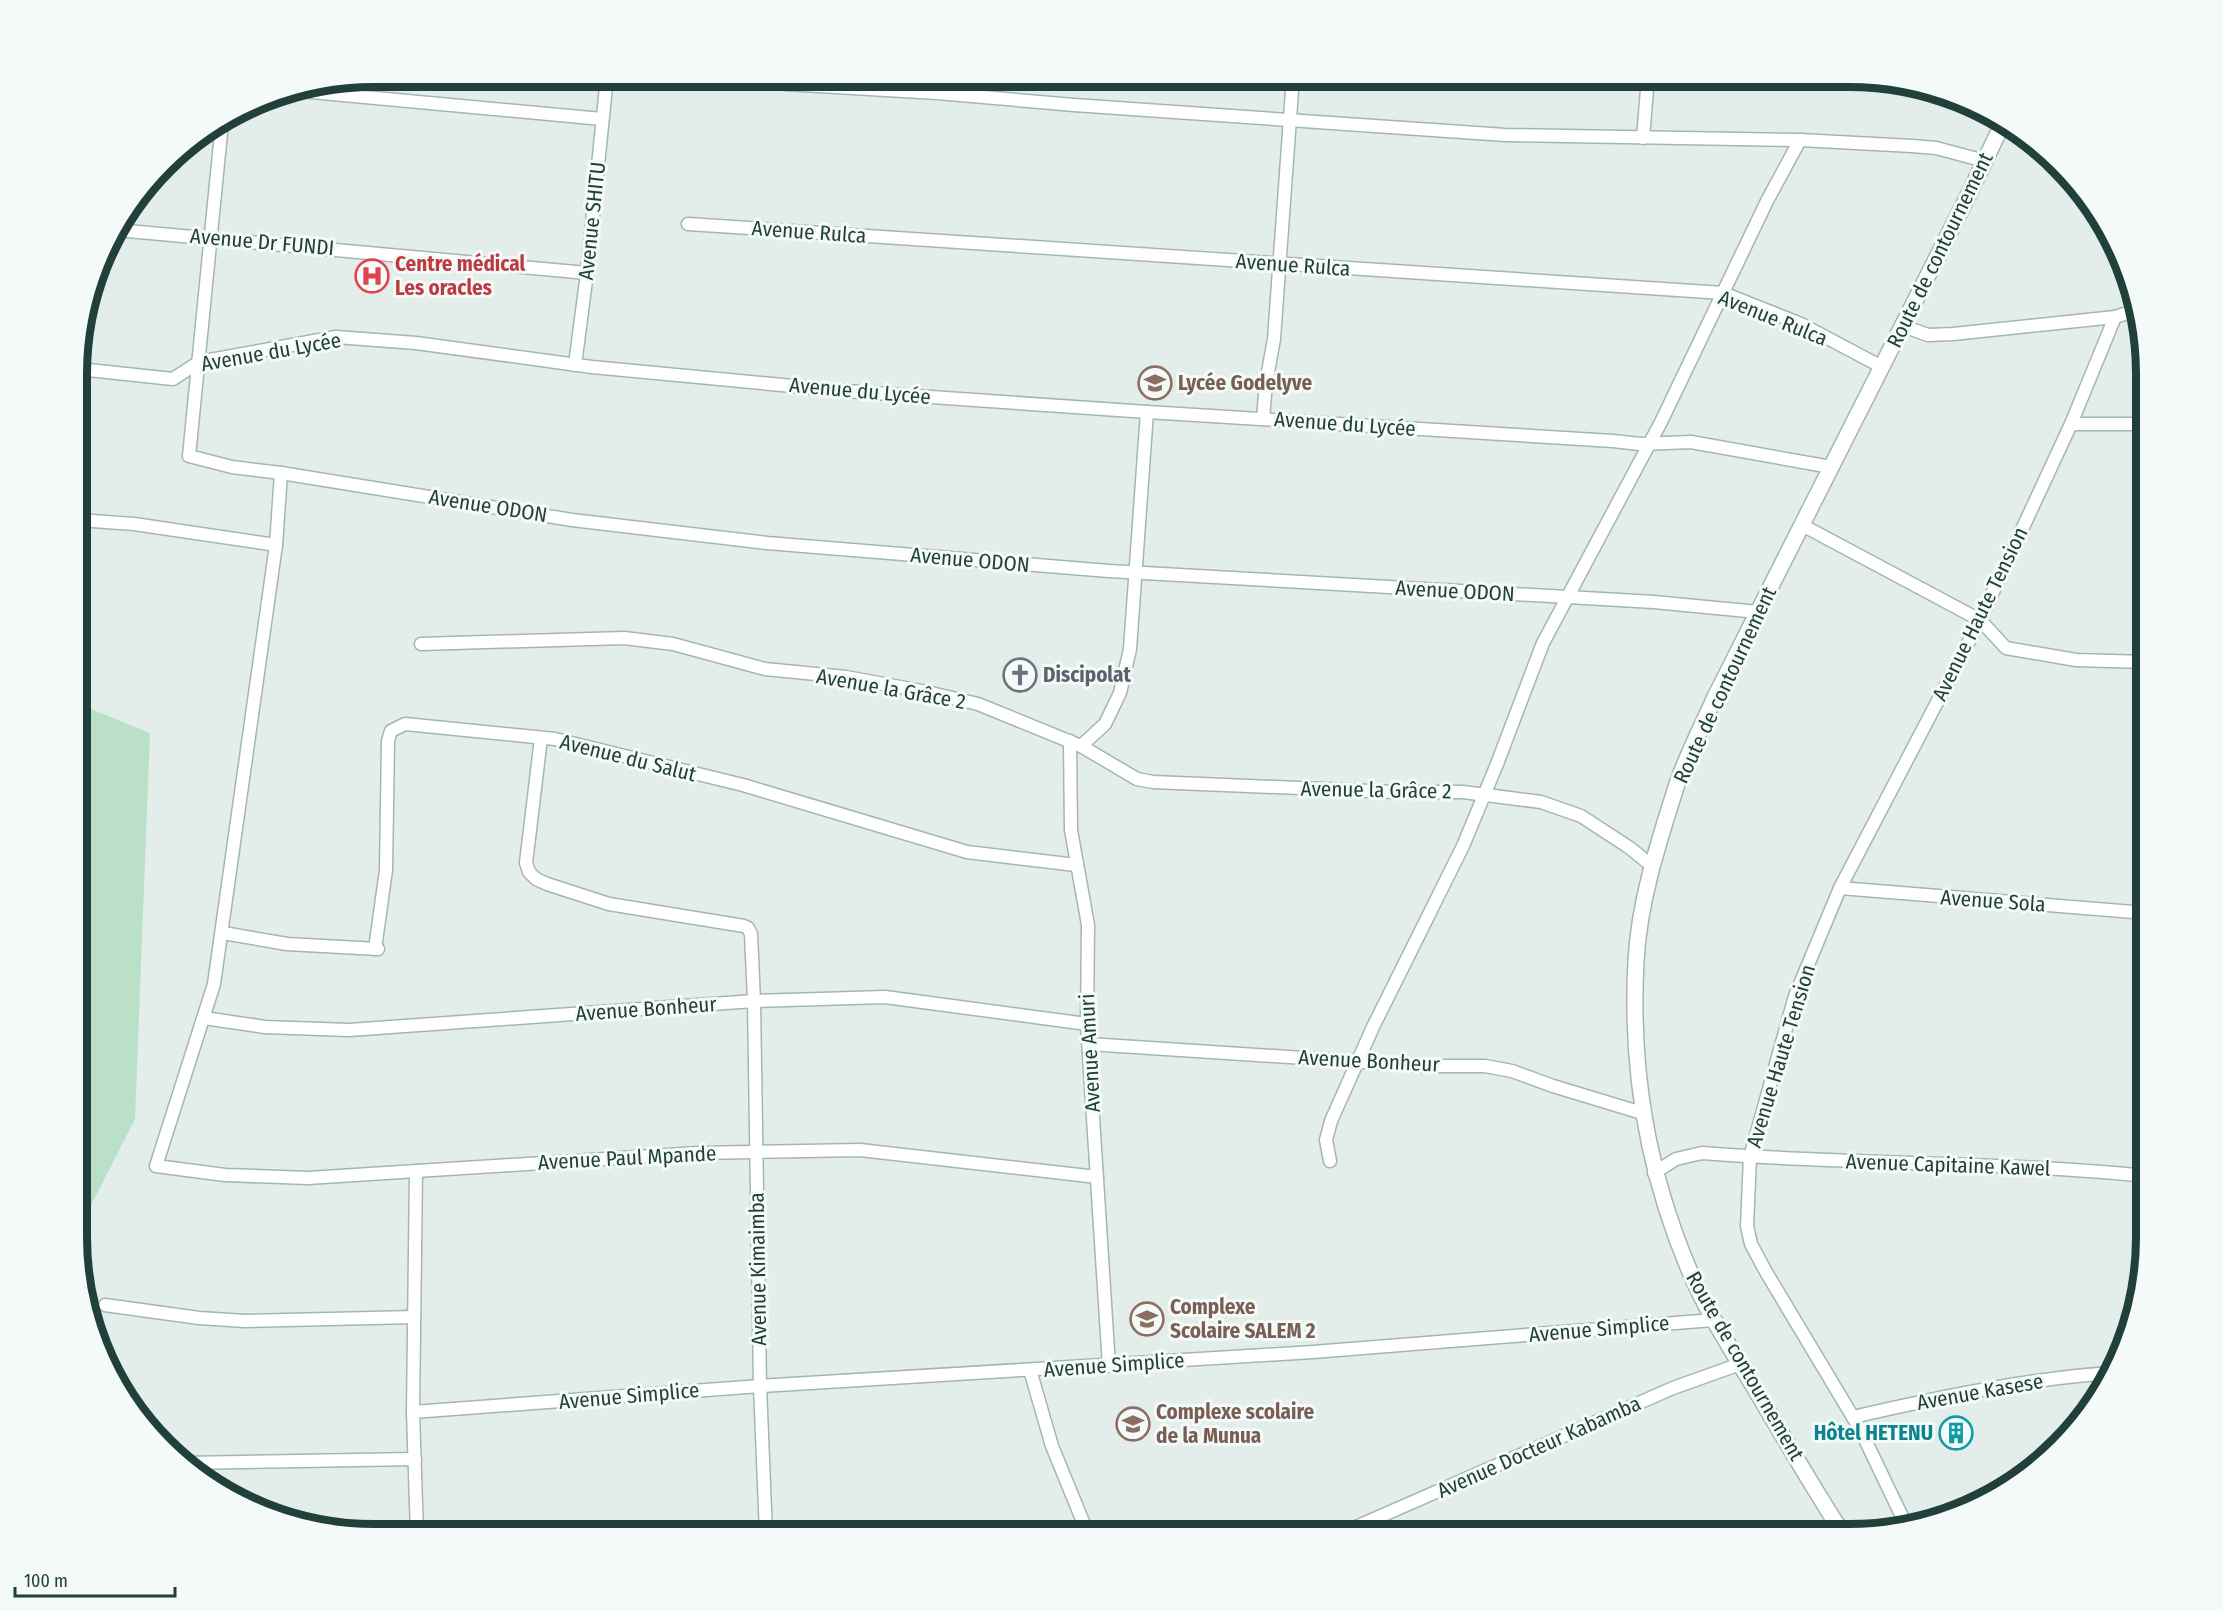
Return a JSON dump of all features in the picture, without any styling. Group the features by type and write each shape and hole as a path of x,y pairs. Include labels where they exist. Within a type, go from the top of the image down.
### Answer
{"street":[{"name":"Avenue SHITU","path":"575,365 606,87"},
{"path":"861,87 1074,105 1504,135 1800,140 1936,148 1985,160"},
{"path":"1263,418 1266,383 1274,339 1292,87"},
{"path":"1643,138 1647,87"},
{"path":"319,93 602,119"},
{"name":"Route de contournement","path":"1837,1524 1713,1320 1683,1254 1654,1173 1642,1113 1635,1020 1636,960 1652,866 1678,782 1715,697 1999,130"},
{"path":"199,362 221,132"},
{"path":"1330,1161 1326,1140 1331,1121 1462,846 1543,643 1649,444 1767,201 1800,140"},
{"name":"Avenue Rulca","path":"688,224 1723,293 1801,324 1882,367"},
{"name":"Avenue Dr FUNDI","path":"126,231 587,273"},
{"path":"1903,326 1928,334 1953,334 2115,317 2129,313"},
{"name":"Avenue Haute Tension","path":"1903,1518 1853,1417 1751,1244 1747,1227 1750,1157 1795,996 1840,888 1980,620 2071,424 2115,317"},
{"name":"Avenue du Lycée","path":"87,370 173,378 199,362 336,337 416,343 575,365 845,391 1649,444 1691,442 1831,467"},
{"name":"Avenue ODON","path":"199,362 189,456 232,467 281,472 572,520 767,543 1136,573 1654,602 1758,612"},
{"path":"1075,743 1105,724 1120,693 1130,649 1148,412"},
{"path":"2071,424 2136,424"},
{"path":"204,1017 214,984 223,933 276,545 281,472"},
{"path":"87,521 134,524 276,545"},
{"path":"1802,525 1980,620 2006,648 2076,660 2136,662"},
{"name":"Avenue la Grâce 2","path":"421,644 624,638 673,644 743,665 821,676 846,677 978,704 1075,743 1137,778 1153,782 1394,792 1463,792 1541,802 1581,816 1630,848 1652,866"},
{"name":"Avenue du Salut","path":"223,933 287,944 376,949 386,870 388,741 391,732 405,724 542,738 743,786 967,852 1076,865"},
{"name":"Avenue Kimaimba","path":"542,738 526,863 529,872 536,879 609,903 744,926 751,934 760,1386 766,1524"},
{"name":"Avenue Amuri","path":"1075,743 1069,794 1076,865 1083,889 1088,925 1087,1024 1109,1366"},
{"name":"Avenue Sola","path":"1840,888 2136,912"},
{"name":"Avenue Bonheur","path":"204,1017 265,1027 349,1030 754,1001 885,997 1087,1024"},
{"name":"Avenue Paul Mpande","path":"204,1017 156,1166 225,1175 308,1178 698,1153 860,1150 1097,1177"},
{"name":"Avenue Bonheur","path":"1089,1044 1425,1066 1485,1066 1512,1071 1552,1086 1642,1113"},
{"path":"1654,1173 1676,1159 1690,1154 1750,1157"},
{"name":"Avenue Capitaine Kawel","path":"1750,1157 1895,1164 1983,1165 2136,1175"},
{"path":"416,1171 413,1412 417,1524"},
{"path":"105,1305 199,1318 245,1321 414,1317"},
{"name":"Avenue Simplice","path":"413,1412 760,1386 1313,1352 1713,1320"},
{"name":"Avenue Docteur Kabamba","path":"1363,1524 1673,1388 1740,1364"},
{"path":"1030,1370 1052,1446 1084,1524"},
{"name":"Avenue Kasese","path":"1853,1417 1951,1394 1997,1386 2100,1374"},
{"path":"196,1463 415,1459"}],"green space":[{"path":"87,707 150,733 135,1119 87,1213"}],"place":[{"name":"Centre médical Les oracles","path":"372,276"},
{"name":"Lycée Godelyve","path":"1155,383"},
{"name":"Discipolat","path":"1020,675"},
{"name":"Complexe Scolaire SALEM 2","path":"1147,1319"},
{"name":"Complexe scolaire de la Munua","path":"1133,1424"},
{"name":"Hôtel HETENU","path":"1956,1433"}]}
